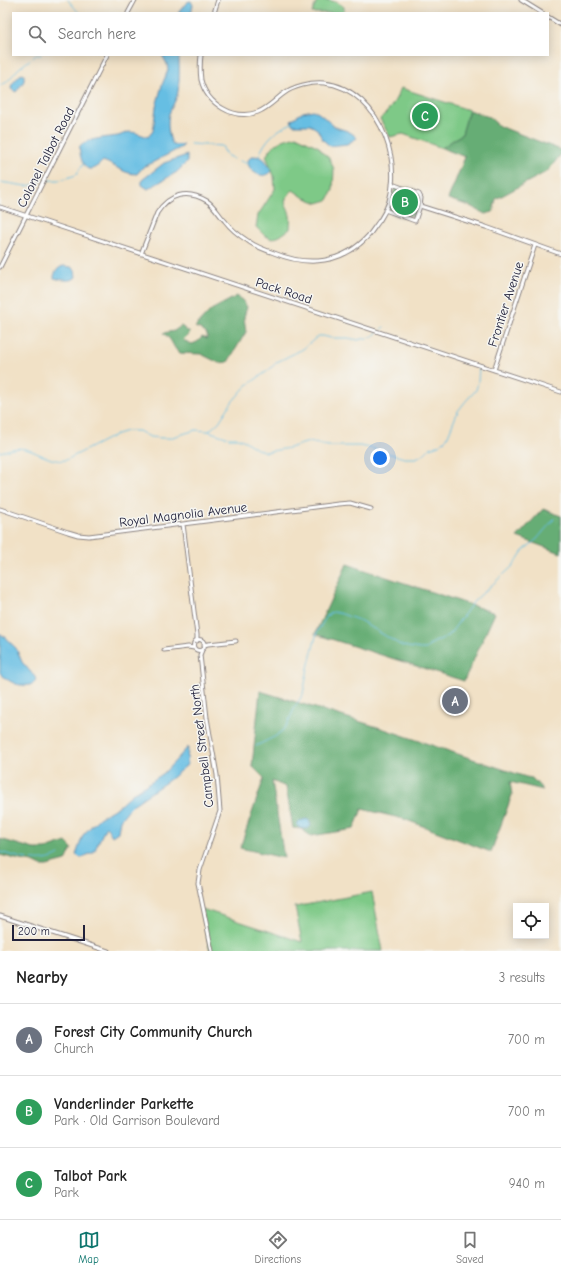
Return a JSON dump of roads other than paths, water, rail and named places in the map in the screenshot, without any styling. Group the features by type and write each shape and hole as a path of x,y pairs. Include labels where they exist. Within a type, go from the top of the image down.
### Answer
{"street":[{"path":"129,12 135,0"},
{"path":"214,12 218,0"},
{"path":"521,0 540,12"},
{"path":"549,18 561,25"},
{"name":"Colonel Talbot Road","path":"0,267 106,56"},
{"path":"142,254 157,213 168,200 174,196 193,195 208,201 228,224 257,247 287,258 316,262 329,260 340,256 357,246 369,234 383,215 390,199 393,167 389,148 382,129 368,107 353,93 338,86 324,83 308,84 298,86 284,93 259,112 250,114 234,113 220,107 206,92 200,74 201,56"},
{"path":"385,210 415,220 420,206 420,194 392,184"},
{"path":"420,206 486,227 561,254"},
{"name":"Pack Road","path":"0,207 561,392"},
{"name":"Frontier Avenue","path":"494,370 535,245"},
{"name":"Royal Magnolia Avenue","path":"0,509 78,535 89,536 338,504 350,503 371,508"},
{"path":"183,524 197,635 201,643"},
{"path":"164,650 188,647 201,643 236,641"},
{"path":"196,649 201,643"},
{"name":"Campbell Street North","path":"200,655 204,648 201,643"},
{"path":"188,647 202,650"},
{"name":"Campbell Street North","path":"196,649 200,655 207,718 217,775 220,811 200,870 198,883 212,951"},
{"path":"0,916 108,951"}],"water":[{"path":"191,1 193,5 191,12 179,12 187,2"},
{"path":"163,56 179,56 178,92 169,114 168,126 173,145 184,145 144,166 137,174 123,171 103,161 94,168 87,169 80,156 80,146 82,144 92,140 118,136 128,132 148,137 153,131 156,107 168,70 167,64"},
{"path":"21,74 24,75 24,81 16,92 11,89 12,84"},
{"path":"313,110 337,128 349,132 357,138 347,144 330,146 323,140 317,129 310,125 293,125 291,120 303,112"},
{"path":"187,155 187,162 177,172 148,189 142,185 142,180 164,163"},
{"path":"252,156 263,158 272,171 269,174 261,175 253,171 248,164 248,160"},
{"path":"63,266 71,267 75,270 76,277 74,279 63,280 54,278 56,271"},
{"path":"0,633 16,648 22,662 35,677 35,683 29,685 16,684 3,677 0,673"},
{"path":"188,747 187,765 169,780 131,806 120,820 118,832 112,836 106,826 94,852 81,858 76,855 83,835 99,818 119,806 132,794 164,773"},
{"path":"306,819 309,820 311,826 307,829 299,828 297,824"}],"waterway":[{"path":"68,0 78,12"},
{"path":"0,85 7,82 18,69 35,56"},
{"path":"259,156 268,140 276,132 292,123"},
{"path":"190,144 222,146 226,155 234,159"},
{"path":"240,161 248,164"},
{"path":"45,180 60,180 76,175 83,164"},
{"path":"0,182 26,186 42,181"},
{"path":"380,330 384,327"},
{"path":"209,431 219,422 232,402 246,386 269,370 277,362 303,349 318,336 358,340 372,337 378,332"},
{"path":"0,452 22,448 50,459 61,461 66,460 117,434 127,431 139,431 150,437 169,438 196,430 208,431 229,438 238,438 257,449 266,452 289,448 309,442 328,446 360,446 404,458 416,458 424,454 430,448 441,444 447,438 458,411 476,390 479,367"},
{"path":"256,746 276,736 287,725 303,694 317,632 330,613 333,612 342,614 361,621 402,646 426,649 431,644 447,636 452,631 474,601 513,566 523,551 537,539 554,519"},
{"path":"0,852 30,860 45,860 59,855"}],"place":[{"name":"Talbot Park","path":"425,116"},
{"name":"Vanderlinder Parkette","path":"405,202"},
{"name":"Forest City Community Church","path":"455,701"}]}
